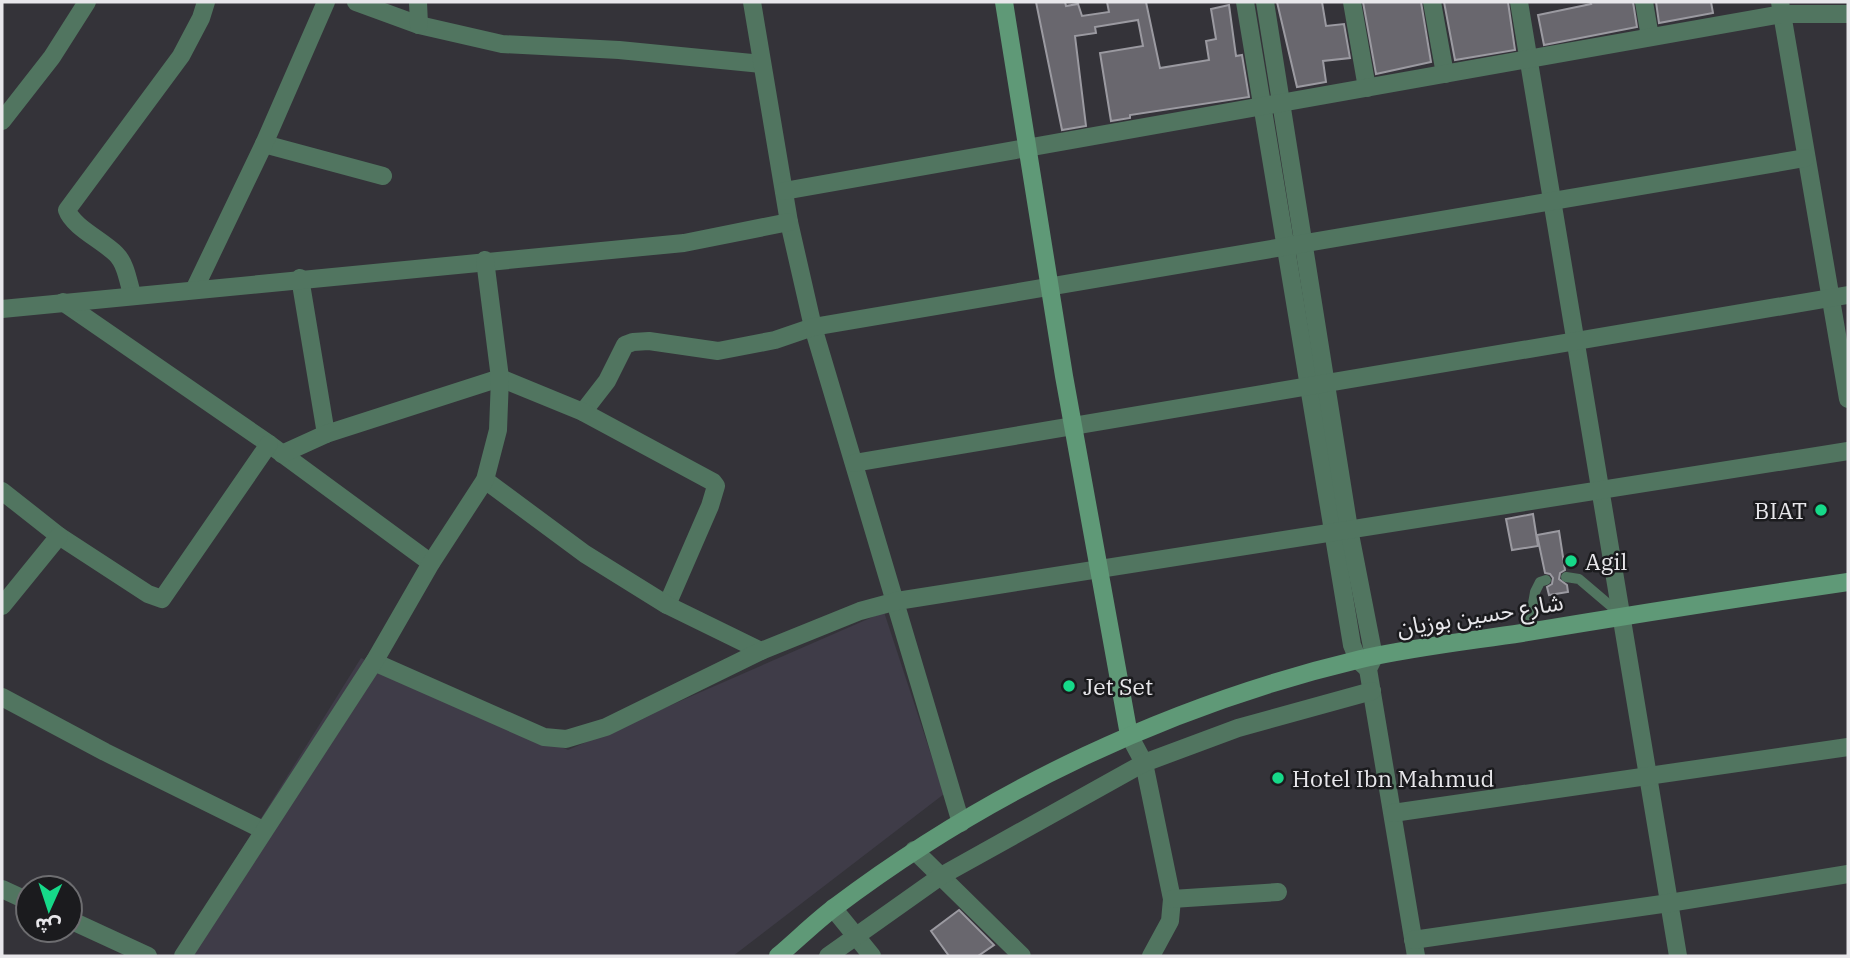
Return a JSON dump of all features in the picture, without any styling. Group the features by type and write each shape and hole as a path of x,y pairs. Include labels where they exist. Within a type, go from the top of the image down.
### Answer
{"main road":[{"path":"1004,2 1064,376 1129,735"},
{"name":"شارع حسين بوزيان","path":"778,956 833,908 914,850 961,823 1040,778 1129,735 1234,696 1367,662 1528,632 1623,615 1848,582"}],"street":[{"path":"2,121 52,57 87,2"},
{"path":"132,295 118,256 100,239 70,219 67,210 181,55 201,18 206,2"},
{"path":"195,288 264,144 326,2"},
{"path":"356,2 419,25 502,44 619,50 762,64"},
{"path":"418,2 419,25"},
{"path":"752,2 789,222 813,327 897,601 961,823"},
{"path":"1245,2 1309,386 1340,531"},
{"path":"1265,2 1327,383 1352,645 1367,662 1415,948 1848,874"},
{"path":"1352,2 1367,88"},
{"path":"1432,2 1445,74"},
{"path":"1519,2 1678,956"},
{"path":"1644,2 1650,37"},
{"path":"784,191 1650,37 1781,8 1848,14"},
{"path":"1781,8 1805,158 1839,297 1848,398"},
{"path":"264,144 383,176"},
{"path":"583,412 607,381 625,345 633,342 649,341 718,351 775,340 813,327 1805,158"},
{"path":"2,309 195,288 684,243 789,222"},
{"path":"183,956 374,663 431,563 485,480 498,430 500,378 485,260"},
{"path":"300,278 326,434"},
{"path":"853,463 1839,297"},
{"path":"63,302 276,449 431,563"},
{"path":"2,491 59,536 148,594 162,599 276,449 500,378 583,412 708,479 716,486 667,605"},
{"path":"374,663 544,737 566,739 606,727 761,651 860,611 897,601 1848,451"},
{"path":"485,480 585,554 667,605 761,651"},
{"path":"2,606 59,536"},
{"path":"828,956 941,876 1144,763 1238,728 1373,691"},
{"path":"2,696 105,752 263,830"},
{"path":"1129,735 1144,763 1172,899 1170,921 1152,956"},
{"path":"1393,813 1848,747"},
{"path":"914,850 1022,956"},
{"path":"1172,899 1278,892"},
{"path":"833,908 872,956"},
{"path":"84,926 148,956"}],"lane":[{"path":"1566,577 1579,579 1623,615"},
{"path":"1528,632 1535,592 1540,582 1546,580"}],"shaded area":[{"path":"884,612 944,794 733,956 175,956 361,658 568,750"}],"building":[{"path":"1036,2 1065,2 1066,6 1078,4 1082,16 1109,12 1107,2 1146,2 1160,68 1209,60 1206,41 1216,39 1211,9 1229,5 1236,56 1242,55 1249,97 1130,115 1130,118 1111,121 1100,53 1143,46 1138,20 1095,27 1096,33 1075,36 1086,126 1062,130"},
{"path":"1277,2 1322,2 1326,26 1344,24 1350,58 1323,61 1326,82 1297,87"},
{"path":"1363,2 1421,2 1431,62 1376,74"},
{"path":"1444,2 1508,2 1515,50 1455,60"},
{"path":"1590,2 1633,2 1637,27 1544,45 1538,15 1591,4"},
{"path":"1656,2 1711,2 1713,13 1659,23"},
{"path":"1533,514 1538,546 1512,550 1506,519"},
{"path":"1559,531 1565,570 1560,573 1559,579 1567,585 1568,592 1549,595 1547,587 1552,584 1553,578 1545,573 1537,535"},
{"path":"959,910 994,945 978,956 949,956 931,931"}],"place":[{"name":"BIAT","path":"1821,510"},
{"name":"Agil","path":"1571,561"},
{"name":"Jet Set","path":"1069,686"},
{"name":"Hotel Ibn Mahmud","path":"1278,778"}]}
